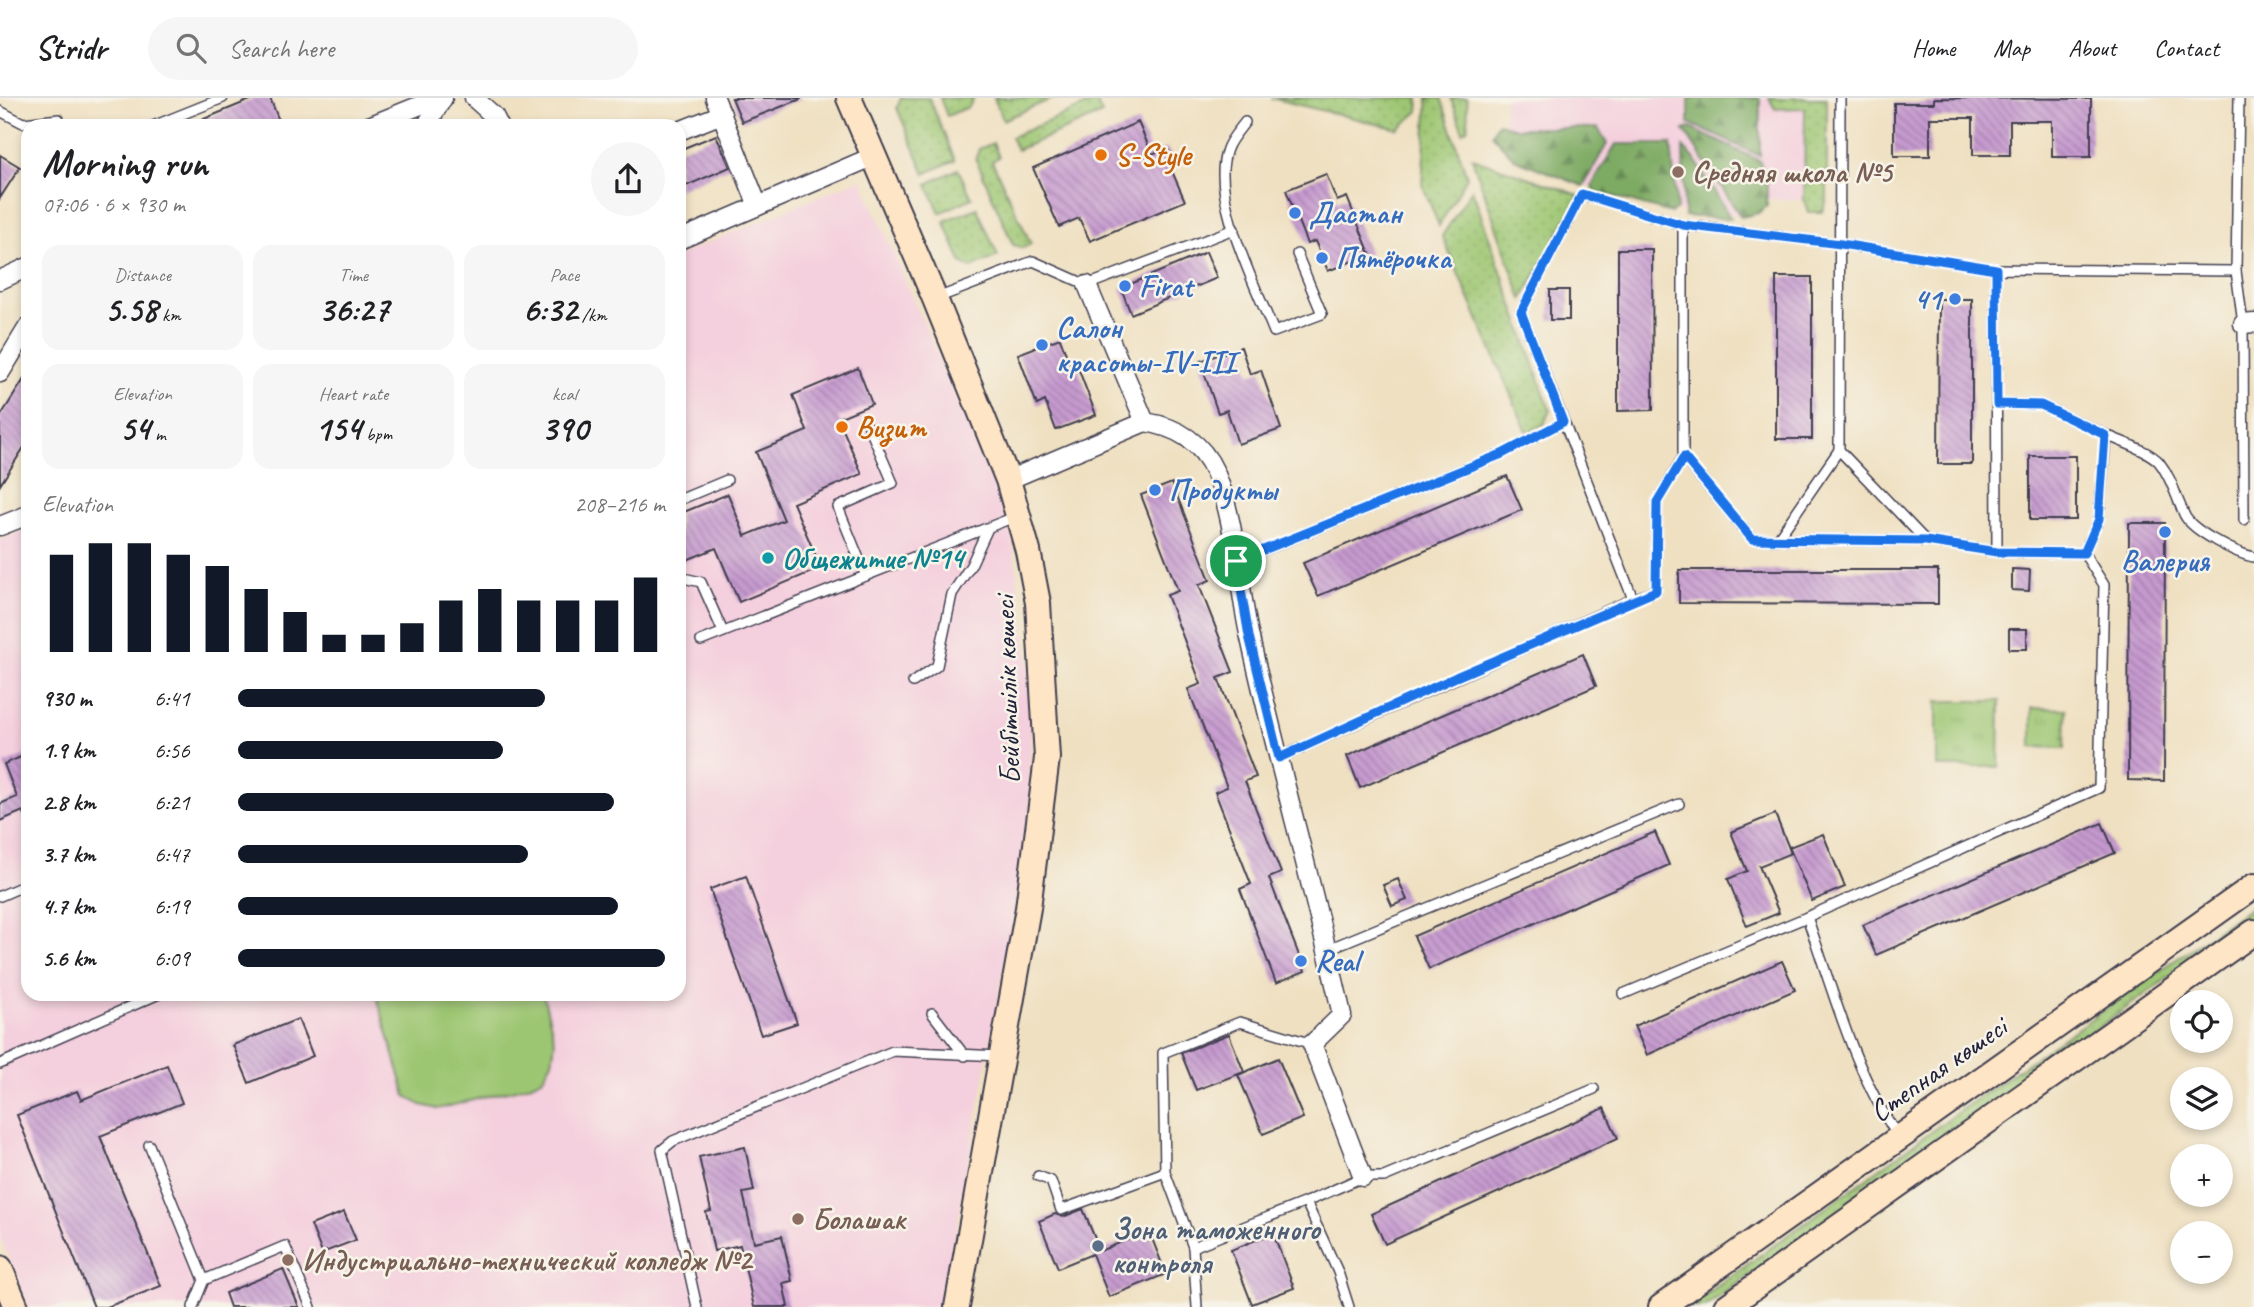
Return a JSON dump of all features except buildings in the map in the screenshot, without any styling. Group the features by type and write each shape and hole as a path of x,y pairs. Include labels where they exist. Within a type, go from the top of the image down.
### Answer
{"street":[{"path":"387,119 441,98"},
{"path":"430,119 441,98"},
{"path":"474,98 496,119"},
{"name":"Бейбітшілік көшесі","path":"849,98 872,157 936,299 1008,480 1019,516 1038,603 1047,758 1028,908 957,1307"},
{"path":"686,127 719,106 758,206"},
{"path":"686,237 872,157"},
{"path":"0,280 21,271"},
{"path":"1087,285 1145,422"},
{"path":"0,373 21,338"},
{"path":"1008,480 1145,422 1170,426 1179,432 1197,445 1215,472 1236,561 1249,636 1328,949 1342,1015 1312,1044 1363,1177"},
{"path":"0,526 21,517"},
{"name":"Степная көшесі","path":"1661,1307 1898,1136 2254,886"},
{"path":"1726,1307 2254,932"},
{"path":"0,1268 16,1307"}],"lane":[{"path":"170,119 223,98"},
{"path":"1777,540 1839,450 1840,98"},
{"path":"2239,98 2236,271 2249,323 2244,520"},
{"path":"0,111 21,122"},
{"path":"1245,122 1227,149 1222,178 1226,206 1274,332 1322,314 1297,254"},
{"path":"1633,599 1521,312 1582,194 1683,225 1841,244 1996,269 2236,271"},
{"path":"1279,758 1656,591 1657,502 1684,457 1683,225"},
{"path":"936,299 1033,261 1087,285 1234,229"},
{"path":"1996,269 1997,552"},
{"path":"1997,404 2041,405 2157,460 2174,486 2186,519 2208,536 2244,555 2254,557"},
{"path":"1236,561 1502,454 1563,422"},
{"path":"866,576 838,506 893,482 869,427"},
{"path":"2084,553 2099,519 2105,435"},
{"path":"1839,450 1926,541"},
{"path":"1684,457 1752,539 1926,541 1997,552 2084,553"},
{"path":"686,497 727,480"},
{"path":"701,641 1019,516"},
{"path":"913,682 937,666 952,593 971,565 988,528"},
{"path":"1623,994 1807,917 2099,788 2104,585 2084,553"},
{"path":"686,579 701,582 723,632"},
{"path":"1328,949 1679,804"},
{"path":"0,896 21,887"},
{"path":"1807,917 1881,1111 1898,1136"},
{"path":"0,1064 143,1001"},
{"path":"932,1013 965,1056"},
{"path":"1197,1307 1193,1247 1165,1172 1163,1053 1240,1022 1312,1044"},
{"path":"697,1307 662,1150 673,1141 893,1051 1001,1056"},
{"path":"1193,1247 1363,1177 1384,1177 1594,1089"},
{"path":"149,1145 204,1280 193,1307"},
{"path":"1038,1176 1051,1181 1061,1210 1165,1172"},
{"path":"1306,1202 1338,1272 1349,1307"},
{"path":"204,1280 285,1246 311,1307"}],"shaded area":[{"name":"Средняя школа №5","path":"1505,98 1805,98 1804,200 1769,199 1756,211 1715,217 1679,212 1587,186 1516,157 1504,143"},
{"path":"861,179 1003,506 1012,536 1032,690 1029,830 942,1307 29,1307 0,1238 0,540 21,531 21,1001 686,1001 686,252"}],"green space":[{"path":"901,98 929,98 955,160 925,174 897,108"},
{"path":"940,98 974,98 969,107 947,116"},
{"path":"994,98 1054,98 1003,120"},
{"path":"1271,98 1419,98 1418,112 1398,129"},
{"path":"1428,98 1441,98 1467,177 1439,226 1422,184"},
{"path":"1451,98 1467,98 1468,128 1463,132"},
{"path":"1689,98 1760,98 1760,156 1689,123"},
{"path":"1769,98 1827,98 1827,200 1822,212 1808,212 1804,200 1805,108 1775,109"},
{"path":"1096,101 1102,114 1017,150 1011,137"},
{"path":"1498,123 1516,128 1598,128 1607,144 1583,186 1514,159 1492,134"},
{"path":"1690,128 1760,161 1767,184 1767,206 1758,213 1741,217 1684,130"},
{"path":"993,143 999,157 992,161 1031,244 1023,248 1013,245 976,159 979,149"},
{"path":"1616,144 1671,144 1677,209 1671,213 1594,191 1592,185"},
{"path":"1683,147 1694,158 1731,219 1684,216"},
{"path":"1472,158 1579,195 1522,300 1522,299"},
{"path":"958,169 972,198 940,213 927,184"},
{"path":"1472,189 1550,410 1544,425 1527,432 1442,236"},
{"path":"977,208 998,256 972,268 962,264 944,221"},
{"path":"1937,701 2000,701 1999,767 1937,767"},
{"path":"2032,708 2066,709 2065,748 2032,747"},
{"path":"2254,905 2254,917 1705,1307 1689,1307 1955,1114"},
{"path":"378,1001 545,1001 555,1042 552,1062 542,1079 527,1086 438,1109 421,1105 406,1096"}],"place":[{"name":"S-Style","path":"1101,155"},
{"name":"Средняя школа №5","path":"1678,172"},
{"name":"Дастан","path":"1295,213"},
{"name":"Пятёрочка","path":"1322,258"},
{"name":"Firat","path":"1125,286"},
{"name":"41","path":"1955,299"},
{"name":"Салон красоты-IV-III","path":"1042,345"},
{"name":"Визит","path":"842,427"},
{"name":"Продукты","path":"1155,490"},
{"name":"Валерия","path":"2165,532"},
{"name":"Общежитие №14","path":"768,558"},
{"name":"Real","path":"1301,961"},
{"name":"Болашак","path":"798,1219"},
{"name":"Зона таможенного контроля","path":"1098,1246"},
{"name":"Индустриально-технический колледж №2","path":"288,1260"}],"route":[{"path":"1582,194 1683,225 1841,244 1996,269 1997,404 2041,405 2105,435 2099,519 2084,553 1997,552 1926,541 1752,539 1684,457 1657,502 1656,591 1456,677 1279,758 1249,636 1236,561 1502,454 1525,439 1563,422 1521,312 1582,194"}]}
